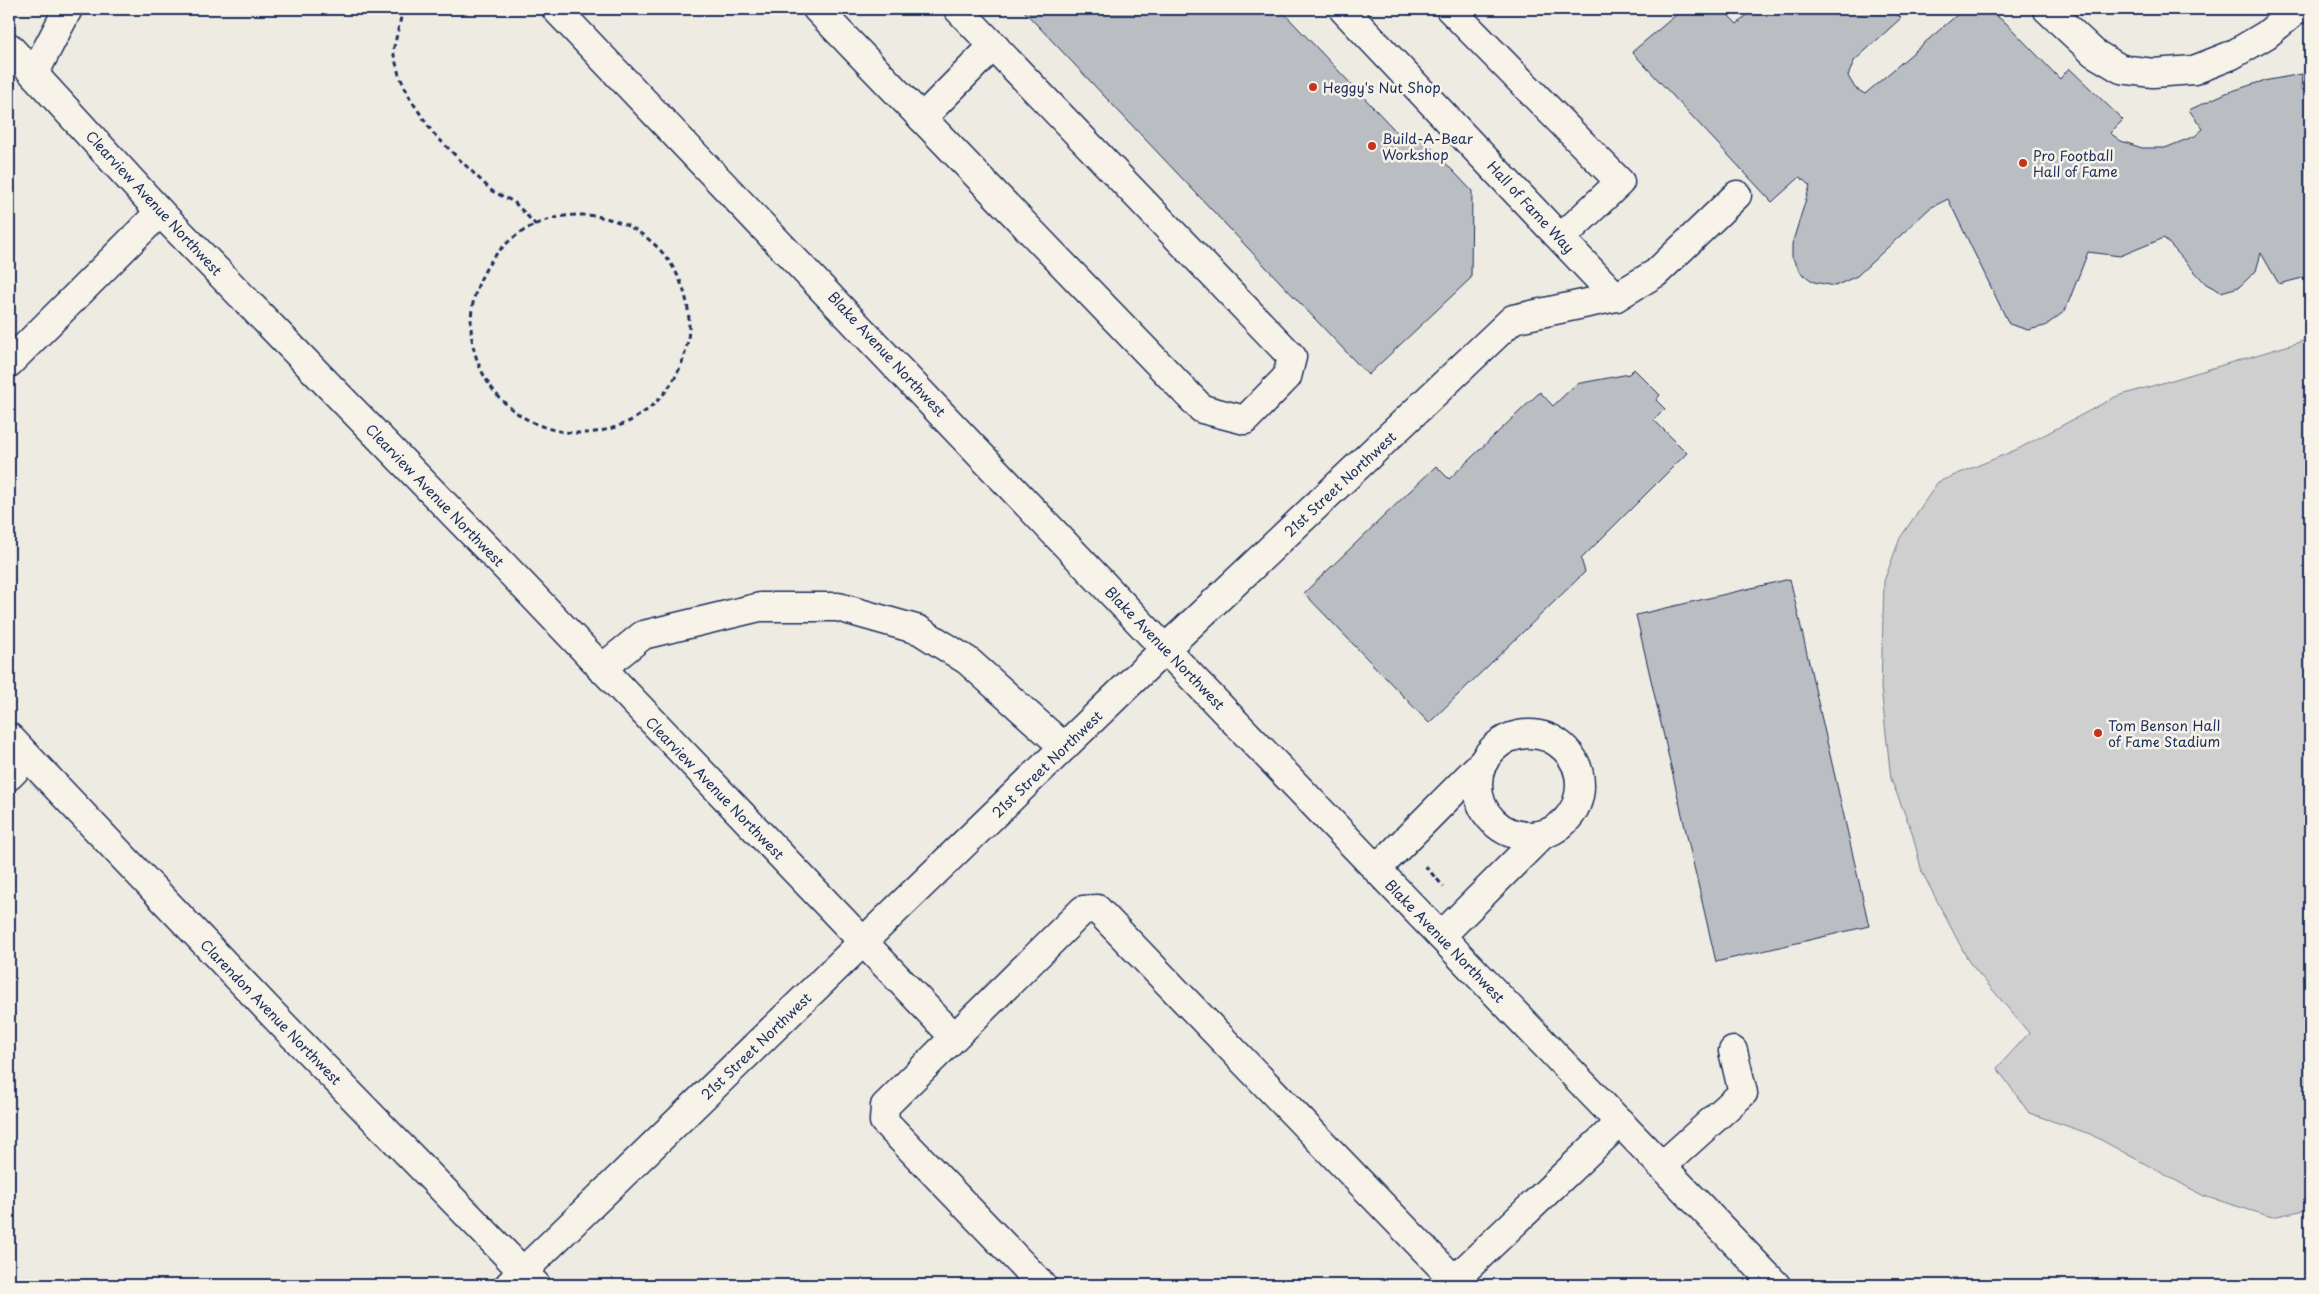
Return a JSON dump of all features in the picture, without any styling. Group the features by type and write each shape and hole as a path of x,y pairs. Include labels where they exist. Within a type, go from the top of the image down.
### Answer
{"street":[{"path":"34,74 68,9"},
{"name":"Blake Avenue Northwest","path":"556,9 1776,1285"},
{"path":"817,9 1202,409 1245,420 1287,377 1292,357 958,9"},
{"name":"Hall of Fame Way","path":"1343,9 1616,297"},
{"path":"1450,9 1620,182 1561,238"},
{"path":"2046,9 2094,53 2121,69 2153,73 2194,70 2232,55 2266,34 2298,9"},
{"path":"922,118 994,45"},
{"name":"Clearview Avenue Northwest","path":"9,47 160,212 516,578 954,1037"},
{"name":"21st Street Northwest","path":"523,1281 862,942 1513,319 1616,297 1656,273 1737,195"},
{"path":"9,363 160,212"},
{"path":"601,669 643,635 760,607 838,606 919,630 968,661 1064,747"},
{"path":"1377,869 1484,761 1494,748 1507,738 1522,734 1538,734 1554,739 1567,749 1576,764 1580,782 1578,799 1570,815 1558,828 1542,835 1524,836 1506,832 1492,821 1483,808 1478,792 1478,776 1484,761"},
{"name":"Clarendon Avenue Northwest","path":"9,737 523,1281"},
{"path":"9,776 28,757"},
{"path":"1441,936 1542,835"},
{"path":"1042,1285 884,1121 885,1106 1083,910 1097,909 1454,1284 1620,1122"},
{"path":"1662,1166 1743,1093 1733,1051"}],"path":[{"path":"403,9 393,51 399,75 411,100 433,133 492,191 514,202 536,225"},
{"path":"583,212 632,226 649,237 667,254 679,272 685,291 691,314 688,343 676,368 656,397 629,420 599,434 569,434 538,425 515,415 496,395 480,373 472,342 473,301 487,268 504,248 536,225 559,217 583,212"},
{"path":"1419,860 1445,887"}],"shaded area":[{"name":"Tom Benson Hall of Fame Stadium","path":"2310,339 2310,1209 2272,1217 2204,1196 2090,1134 2029,1113 1997,1068 2029,1033 1969,962 1922,872 1912,832 1891,779 1881,688 1884,581 1900,538 1938,482 2018,449 2115,397"}],"building":[{"path":"1022,9 1280,9 1409,145 1419,135 1472,191 1471,278 1368,375"},
{"name":"Pro Football Hall of Fame","path":"1683,9 1722,9 1737,24 1754,9 1892,9 1901,18 1854,61 1848,76 1855,88 1865,94 1957,15 1967,10 1983,11 1995,15 2006,23 2060,79 2069,68 2123,120 2110,133 2121,141 2142,148 2165,148 2195,136 2203,129 2189,110 2226,93 2263,81 2302,74 2301,89 2309,91 2310,89 2310,276 2279,284 2261,253 2256,271 2239,287 2221,292 2206,284 2164,238 2120,256 2088,252 2065,311 2045,326 2028,330 2009,324 1948,199 1930,208 1857,276 1835,286 1814,282 1801,273 1792,257 1792,244 1810,186 1800,177 1772,202 1632,52"},
{"path":"1634,369 1660,395 1656,400 1665,409 1654,420 1687,453 1581,559 1585,572 1429,723 1304,593 1436,466 1449,479 1540,392 1553,406 1576,384 1629,374"},
{"path":"1790,579 1869,926 1716,962 1636,615"}],"place":[{"name":"Heggy's Nut Shop","path":"1313,87"},
{"name":"Build-A-Bear Workshop","path":"1372,146"},
{"name":"Pro Football Hall of Fame","path":"2023,163"},
{"name":"Tom Benson Hall of Fame Stadium","path":"2098,733"}]}
